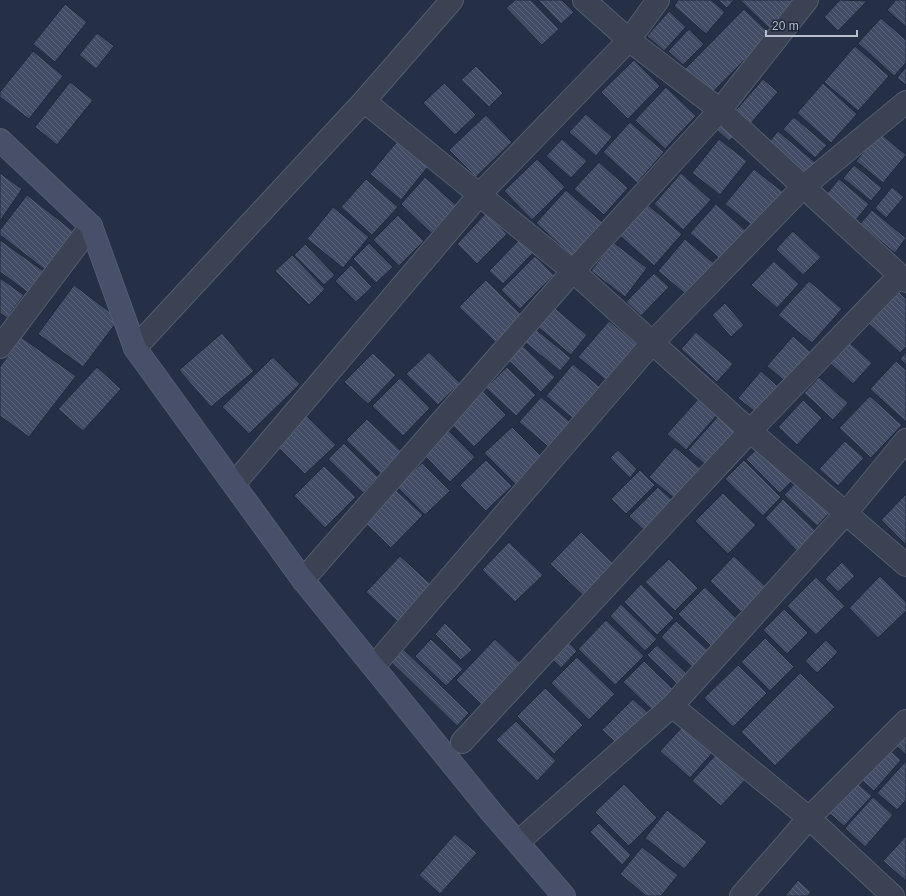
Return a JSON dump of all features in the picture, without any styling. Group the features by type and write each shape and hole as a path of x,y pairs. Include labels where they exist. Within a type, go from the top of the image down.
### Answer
{"main road":[{"path":"0,140 91,226 136,348 303,580 492,813 564,896"}],"street":[{"path":"136,348 364,101 452,0"},
{"path":"462,742 750,431 903,278 720,110 629,40 584,0"},
{"path":"234,484 480,194 629,40 658,0"},
{"path":"303,580 573,271 720,110 808,0"},
{"path":"364,101 573,271 750,431 906,565"},
{"path":"374,666 652,343 803,187 906,102"},
{"path":"0,347 91,226"},
{"path":"518,842 672,706 846,513 906,440"},
{"path":"672,706 810,818 893,896"},
{"path":"741,896 810,818 906,721"}],"building":[{"path":"515,0 531,0 559,29 542,45 506,8"},
{"path":"538,0 562,0 574,12 561,24"},
{"path":"678,0 711,0 725,12 706,34 674,6"},
{"path":"718,0 734,0 727,8"},
{"path":"740,0 798,0 772,31"},
{"path":"840,0 867,1 838,31 824,17"},
{"path":"896,0 906,0 906,27 887,10"},
{"path":"65,4 87,22 55,62 33,44"},
{"path":"744,9 770,34 709,96 683,71"},
{"path":"669,11 686,27 664,51 647,36"},
{"path":"881,18 906,40 906,63 894,76 858,43"},
{"path":"689,29 704,44 683,65 668,51"},
{"path":"97,33 114,46 96,69 79,55"},
{"path":"855,46 889,76 858,111 824,82"},
{"path":"33,51 63,76 29,119 0,97 0,92"},
{"path":"634,60 660,86 628,119 601,92"},
{"path":"476,66 503,93 489,107 461,80"},
{"path":"906,67 906,85 897,78"},
{"path":"763,79 778,92 745,130 730,117"},
{"path":"70,82 93,100 57,145 35,127"},
{"path":"444,83 476,115 455,135 423,103"},
{"path":"823,83 857,114 831,143 797,113"},
{"path":"666,87 696,116 665,149 635,120"},
{"path":"586,114 612,137 596,156 569,132"},
{"path":"486,115 512,142 476,177 449,150"},
{"path":"794,117 827,145 815,158 783,129"},
{"path":"727,119 739,131 729,141 716,129"},
{"path":"630,122 664,152 637,183 603,152"},
{"path":"778,131 817,164 803,180 765,147"},
{"path":"880,133 906,155 883,183 856,161"},
{"path":"400,138 431,163 401,200 370,174"},
{"path":"562,139 587,161 571,178 546,156"},
{"path":"719,139 747,161 720,195 692,173"},
{"path":"537,159 565,187 532,220 504,191"},
{"path":"599,162 628,188 604,215 574,189"},
{"path":"854,165 882,188 871,201 843,178"},
{"path":"754,169 783,192 755,228 725,204"},
{"path":"0,173 22,189 0,221"},
{"path":"681,173 711,200 683,230 654,204"},
{"path":"425,177 457,206 431,233 401,204"},
{"path":"366,179 398,207 372,235 341,207"},
{"path":"839,179 869,204 855,221 825,196"},
{"path":"892,187 904,197 886,218 875,208"},
{"path":"566,190 603,223 572,256 536,223"},
{"path":"27,195 77,234 48,272 0,235 0,230"},
{"path":"647,204 682,234 654,266 620,236"},
{"path":"716,204 746,231 720,259 690,233"},
{"path":"333,207 369,237 343,268 307,239"},
{"path":"872,210 906,238 895,253 860,224"},
{"path":"486,213 507,234 477,264 457,244"},
{"path":"398,215 424,241 399,266 373,240"},
{"path":"793,231 821,257 803,275 776,249"},
{"path":"685,239 716,265 689,297 658,271"},
{"path":"0,240 49,275 34,297 0,272"},
{"path":"519,240 533,253 503,284 489,271"},
{"path":"613,242 647,268 625,297 591,271"},
{"path":"369,243 393,267 376,283 353,259"},
{"path":"305,244 335,275 324,285 294,255"},
{"path":"292,255 325,289 309,305 275,271"},
{"path":"535,256 554,275 520,309 501,290"},
{"path":"774,261 799,284 777,308 751,285"},
{"path":"351,265 372,287 356,302 335,281"},
{"path":"654,273 669,287 641,316 626,302"},
{"path":"0,278 24,295 7,318 0,313"},
{"path":"486,280 522,315 495,342 459,307"},
{"path":"809,281 842,309 812,343 778,315"},
{"path":"74,285 119,319 83,367 38,334"},
{"path":"897,290 906,299 906,347 900,353 867,322"},
{"path":"725,303 744,325 731,337 712,315"},
{"path":"555,308 587,335 571,355 538,327"},
{"path":"609,321 638,345 607,381 578,357"},
{"path":"532,326 571,358 560,371 521,339"},
{"path":"696,332 733,364 717,382 681,349"},
{"path":"222,333 254,371 211,407 179,370"},
{"path":"793,336 814,355 789,385 767,366"},
{"path":"21,337 76,376 29,437 0,416 0,367"},
{"path":"519,342 555,377 541,392 505,357"},
{"path":"849,342 872,363 853,384 830,363"},
{"path":"429,352 460,383 438,405 406,374"},
{"path":"906,352 906,365 900,359"},
{"path":"373,353 396,375 368,404 344,382"},
{"path":"273,357 300,384 249,434 222,407"},
{"path":"896,361 906,370 906,422 870,389"},
{"path":"573,364 605,391 578,423 546,396"},
{"path":"97,367 121,389 83,431 58,409"},
{"path":"507,367 536,395 516,416 486,388"},
{"path":"761,371 782,390 760,416 738,398"},
{"path":"819,377 848,403 833,420 804,393"},
{"path":"400,378 430,408 403,436 372,406"},
{"path":"483,391 506,415 474,447 450,423"},
{"path":"870,396 902,425 871,458 839,428"},
{"path":"541,397 575,426 553,451 519,422"},
{"path":"700,397 718,414 686,450 667,434"},
{"path":"803,400 822,418 797,445 778,427"},
{"path":"720,414 738,430 707,466 688,450"},
{"path":"306,415 336,445 305,474 276,445"},
{"path":"367,419 404,454 382,475 346,440"},
{"path":"512,427 545,460 518,487 484,453"},
{"path":"446,428 475,457 450,482 422,453"},
{"path":"845,441 864,458 838,486 819,469"},
{"path":"344,443 378,477 363,493 328,459"},
{"path":"675,447 701,469 675,499 649,477"},
{"path":"758,448 792,481 780,493 746,459"},
{"path":"618,450 637,469 630,478 610,458"},
{"path":"486,460 512,486 486,511 460,485"},
{"path":"744,460 781,497 763,516 725,479"},
{"path":"422,463 450,491 425,515 397,487"},
{"path":"324,466 356,497 325,528 294,496"},
{"path":"640,470 655,485 626,514 611,499"},
{"path":"799,479 831,511 817,526 784,495"},
{"path":"658,487 675,503 646,532 629,516"},
{"path":"395,489 423,515 391,548 363,521"},
{"path":"723,493 756,525 728,554 695,521"},
{"path":"906,494 906,545 881,520"},
{"path":"783,499 818,533 798,552 765,518"},
{"path":"581,532 617,567 586,598 550,564"},
{"path":"509,542 543,575 515,602 482,570"},
{"path":"400,556 433,586 399,623 366,592"},
{"path":"734,556 766,587 741,612 710,581"},
{"path":"669,559 698,588 675,611 645,582"},
{"path":"842,562 855,576 838,592 825,579"},
{"path":"880,576 906,602 906,611 878,638 849,608"},
{"path":"816,577 845,606 816,635 787,606"},
{"path":"641,584 674,618 657,635 624,602"},
{"path":"705,587 738,620 711,646 678,614"},
{"path":"621,604 657,639 645,651 610,616"},
{"path":"784,609 808,633 787,654 763,630"},
{"path":"606,620 644,656 615,685 578,649"},
{"path":"676,621 710,652 694,669 661,637"},
{"path":"445,623 472,650 461,660 435,634"},
{"path":"564,637 577,651 561,668 547,654"},
{"path":"765,638 794,667 770,691 741,662"},
{"path":"431,639 463,669 446,686 415,656"},
{"path":"495,639 525,668 485,708 456,680"},
{"path":"826,640 838,652 817,673 805,661"},
{"path":"399,645 469,713 457,726 386,657"},
{"path":"657,645 690,677 680,687 647,655"},
{"path":"577,657 615,694 589,720 551,683"},
{"path":"644,661 674,690 653,711 623,682"},
{"path":"738,665 767,693 733,727 704,698"},
{"path":"800,673 835,707 775,766 741,732"},
{"path":"545,688 583,725 554,754 517,716"},
{"path":"633,699 649,714 618,745 602,730"},
{"path":"516,721 556,761 537,781 496,740"},
{"path":"685,724 715,750 690,778 660,751"},
{"path":"906,731 906,755 894,744"},
{"path":"888,748 901,760 874,791 860,779"},
{"path":"720,750 749,776 721,806 692,781"},
{"path":"906,761 906,800 897,810 877,793"},
{"path":"855,781 872,796 844,826 828,812"},
{"path":"624,784 657,818 629,846 595,812"},
{"path":"873,797 893,815 865,847 845,828"},
{"path":"667,810 707,842 684,869 645,838"},
{"path":"599,823 631,855 622,865 590,832"},
{"path":"455,834 477,853 440,894 419,875"},
{"path":"906,836 906,881 883,861"},
{"path":"642,847 678,875 661,896 646,896 620,874"},
{"path":"798,880 811,892 808,896 785,896"}]}
